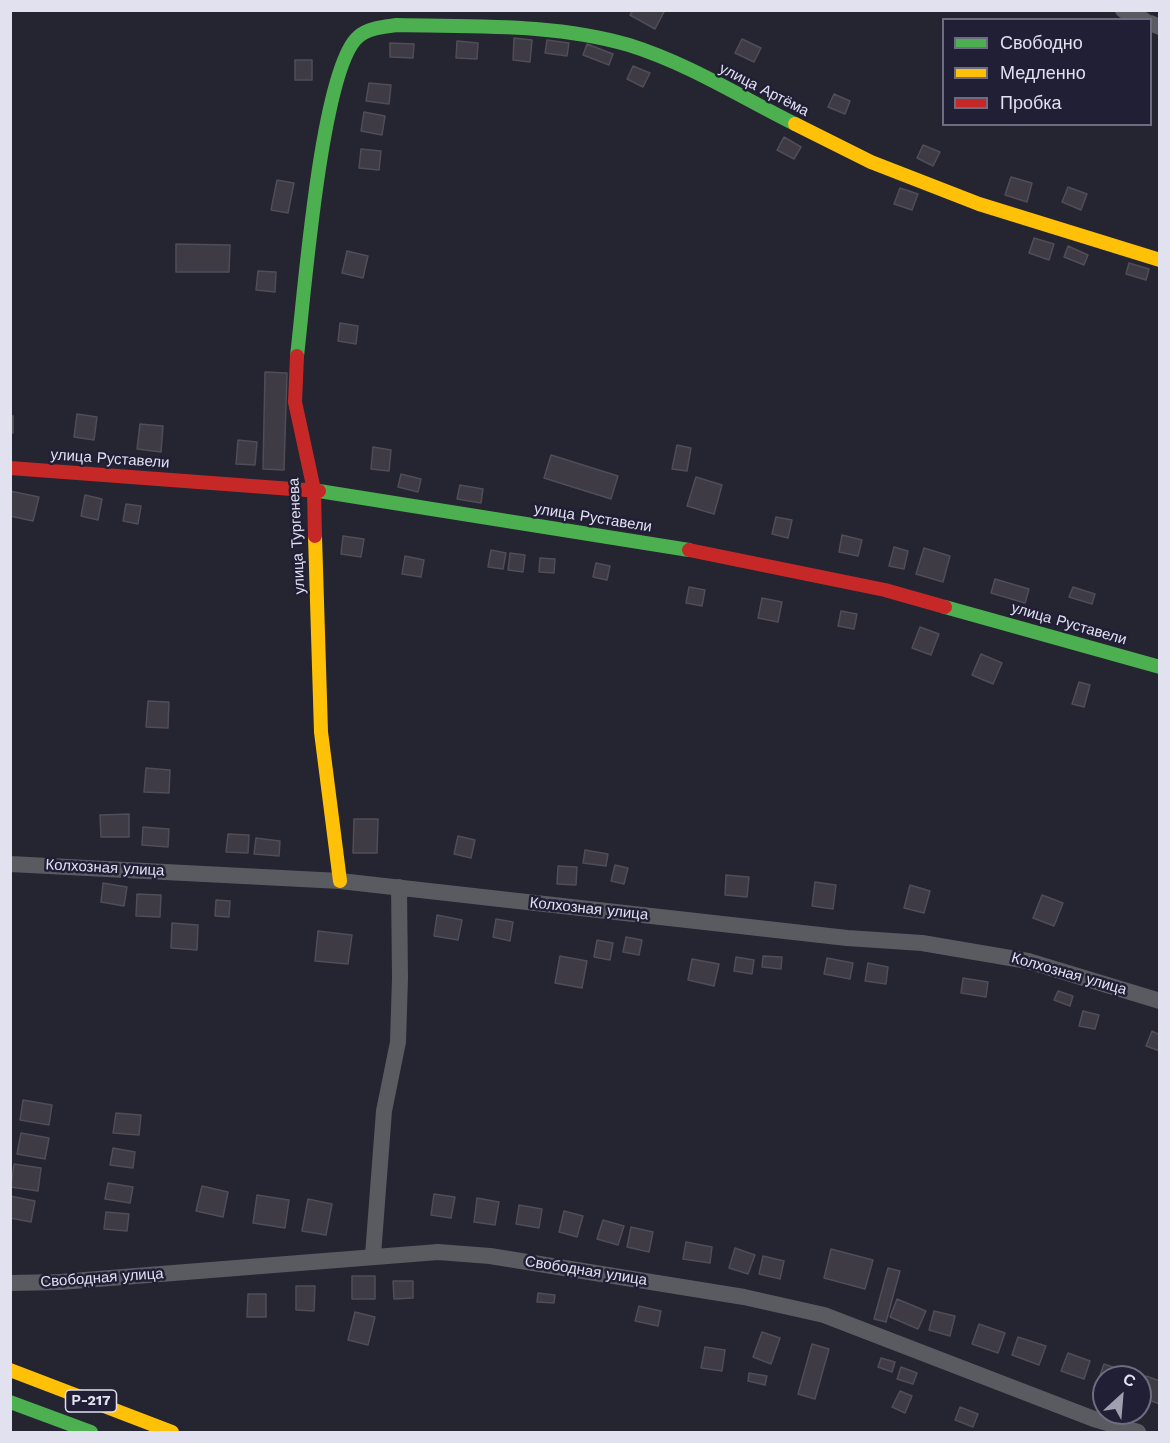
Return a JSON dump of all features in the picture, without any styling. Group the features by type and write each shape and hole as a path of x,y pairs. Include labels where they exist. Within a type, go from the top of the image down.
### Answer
{"main road":[{"name":"улица Артёма","path":"348,51 358,37 376,28 397,25 567,31 628,45 662,57 871,162 979,204 1160,260"},
{"name":"улица Тургенева","path":"340,881 321,732 314,490 295,402 296,368 321,152 335,87 348,51"},
{"name":"улица Руставели","path":"10,468 314,490 683,549 874,588 1160,667"},
{"name":"Р-217","path":"10,1370 172,1432"},
{"name":"Р-217","path":"10,1402 91,1432"}],"street":[{"path":"1123,10 1140,18"},
{"name":"Колхозная улица","path":"10,864 340,881 980,951 1028,961 1160,1001"},
{"path":"373,1255 384,1111 398,1042 399,887"},
{"name":"Свободная улица","path":"10,1283 83,1280 373,1255 438,1252 490,1256 755,1299 824,1316 1083,1415 1138,1432"}],"building":[{"path":"633,10 661,10 664,12 655,29 630,15"},
{"path":"514,38 532,40 530,62 513,60"},
{"path":"742,39 761,48 754,62 735,53"},
{"path":"547,40 569,43 567,56 545,53"},
{"path":"457,41 478,43 477,59 456,58"},
{"path":"390,43 414,44 413,58 390,57"},
{"path":"587,44 613,54 609,65 583,55"},
{"path":"295,60 312,60 312,80 295,80"},
{"path":"633,66 650,73 643,87 627,79"},
{"path":"369,83 391,85 389,104 366,101"},
{"path":"834,94 850,101 845,114 828,107"},
{"path":"364,112 385,116 382,135 361,131"},
{"path":"784,137 801,147 794,159 777,150"},
{"path":"923,145 940,152 933,166 917,158"},
{"path":"361,149 381,151 379,170 359,168"},
{"path":"1011,177 1032,183 1027,202 1005,195"},
{"path":"277,180 294,183 288,213 271,210"},
{"path":"1068,187 1087,194 1081,210 1062,202"},
{"path":"900,188 918,194 912,210 894,204"},
{"path":"1034,238 1054,244 1049,260 1029,253"},
{"path":"176,244 230,245 229,272 176,272"},
{"path":"1068,246 1088,255 1084,265 1064,257"},
{"path":"347,251 368,256 363,278 342,273"},
{"path":"1129,263 1149,269 1146,280 1126,274"},
{"path":"258,271 276,272 275,292 256,290"},
{"path":"340,323 358,326 356,344 338,341"},
{"path":"265,372 287,373 284,470 263,469"},
{"path":"77,414 97,417 94,440 74,437"},
{"path":"10,415 13,416 13,433 10,433"},
{"path":"140,424 163,426 161,452 137,449"},
{"path":"238,440 257,442 255,465 236,464"},
{"path":"677,445 691,448 687,471 672,469"},
{"path":"373,447 391,450 389,471 371,469"},
{"path":"551,455 618,476 611,499 544,478"},
{"path":"401,474 421,479 418,492 398,487"},
{"path":"696,477 722,485 714,514 687,506"},
{"path":"460,485 483,489 481,503 457,499"},
{"path":"10,491 39,497 33,521 10,516"},
{"path":"85,495 102,499 98,520 81,516"},
{"path":"126,504 141,506 138,524 123,521"},
{"path":"776,517 792,520 788,538 772,534"},
{"path":"842,535 862,540 858,556 839,552"},
{"path":"343,536 364,539 361,557 341,554"},
{"path":"894,547 908,551 904,569 889,566"},
{"path":"924,548 950,556 943,582 916,574"},
{"path":"491,550 506,553 503,569 488,567"},
{"path":"510,553 525,555 523,572 508,570"},
{"path":"405,556 424,560 421,577 402,574"},
{"path":"540,558 555,559 554,573 539,572"},
{"path":"596,563 610,566 607,580 593,577"},
{"path":"995,579 1029,589 1025,603 991,593"},
{"path":"689,587 705,590 702,606 686,603"},
{"path":"1073,587 1095,594 1092,604 1069,597"},
{"path":"762,598 782,602 778,622 758,618"},
{"path":"841,611 857,614 854,629 838,626"},
{"path":"920,627 939,634 931,655 912,648"},
{"path":"981,654 1002,663 993,684 972,675"},
{"path":"1079,682 1090,685 1084,707 1072,704"},
{"path":"148,701 169,702 168,728 146,727"},
{"path":"146,768 170,770 169,793 144,792"},
{"path":"129,814 129,837 101,837 100,815"},
{"path":"354,819 378,819 377,853 353,853"},
{"path":"143,827 169,829 168,847 142,845"},
{"path":"228,834 249,835 248,853 226,852"},
{"path":"458,836 475,840 471,858 454,854"},
{"path":"256,838 280,841 279,856 254,854"},
{"path":"585,850 608,854 606,866 583,863"},
{"path":"615,865 628,868 624,884 611,881"},
{"path":"558,866 577,867 576,885 557,884"},
{"path":"726,875 749,877 747,897 725,895"},
{"path":"815,882 836,885 833,909 812,906"},
{"path":"103,883 127,887 124,906 101,902"},
{"path":"910,885 930,891 924,913 904,908"},
{"path":"137,894 161,895 160,917 136,916"},
{"path":"1042,895 1063,903 1054,926 1033,918"},
{"path":"216,900 230,901 229,917 215,916"},
{"path":"437,915 462,920 458,940 434,936"},
{"path":"496,919 513,922 510,941 493,937"},
{"path":"172,923 198,925 197,950 171,948"},
{"path":"318,931 352,935 348,964 315,961"},
{"path":"626,937 642,940 639,955 623,952"},
{"path":"597,940 613,943 610,960 594,957"},
{"path":"560,956 587,961 582,988 555,983"},
{"path":"763,956 782,957 781,969 762,967"},
{"path":"736,957 754,960 752,974 734,971"},
{"path":"827,958 853,963 850,979 824,974"},
{"path":"692,959 719,964 714,986 688,980"},
{"path":"868,963 888,967 886,984 865,981"},
{"path":"963,978 988,982 986,997 961,993"},
{"path":"1058,991 1073,996 1070,1006 1054,1000"},
{"path":"1083,1011 1099,1015 1095,1029 1079,1026"},
{"path":"1152,1031 1160,1035 1160,1051 1146,1046"},
{"path":"23,1100 52,1105 49,1125 20,1120"},
{"path":"116,1113 141,1115 139,1135 113,1133"},
{"path":"21,1133 49,1138 45,1159 17,1154"},
{"path":"113,1148 135,1152 133,1168 110,1165"},
{"path":"14,1164 41,1168 38,1191 11,1187"},
{"path":"108,1183 133,1187 130,1203 105,1199"},
{"path":"202,1186 228,1192 223,1217 196,1211"},
{"path":"434,1194 455,1197 451,1218 431,1215"},
{"path":"257,1195 289,1200 285,1228 253,1223"},
{"path":"10,1196 35,1201 31,1222 10,1218"},
{"path":"477,1198 499,1202 495,1225 474,1222"},
{"path":"308,1199 332,1204 326,1235 302,1231"},
{"path":"519,1205 542,1209 539,1228 516,1224"},
{"path":"564,1211 583,1216 577,1237 559,1232"},
{"path":"106,1212 129,1214 127,1231 104,1229"},
{"path":"603,1220 624,1226 618,1245 597,1239"},
{"path":"631,1227 653,1232 649,1252 627,1247"},
{"path":"686,1242 712,1247 710,1263 683,1259"},
{"path":"735,1248 755,1255 748,1274 729,1268"},
{"path":"831,1249 873,1260 865,1289 824,1278"},
{"path":"763,1256 784,1261 780,1279 759,1274"},
{"path":"888,1268 900,1271 886,1322 874,1319"},
{"path":"352,1276 375,1276 375,1299 352,1299"},
{"path":"393,1281 413,1281 413,1298 394,1299"},
{"path":"296,1286 315,1286 314,1311 296,1310"},
{"path":"538,1293 555,1295 554,1303 537,1302"},
{"path":"248,1294 266,1294 266,1317 247,1317"},
{"path":"897,1299 926,1311 918,1329 890,1317"},
{"path":"639,1306 661,1311 658,1326 635,1321"},
{"path":"934,1311 955,1316 950,1336 929,1330"},
{"path":"355,1312 375,1317 368,1345 348,1340"},
{"path":"979,1324 1005,1333 998,1353 972,1344"},
{"path":"762,1332 780,1338 771,1364 753,1357"},
{"path":"1018,1337 1046,1346 1039,1365 1012,1355"},
{"path":"812,1344 829,1349 815,1399 798,1394"},
{"path":"705,1347 725,1350 722,1371 701,1368"},
{"path":"1068,1353 1090,1361 1084,1379 1061,1371"},
{"path":"881,1358 895,1362 892,1372 878,1367"},
{"path":"901,1367 917,1373 913,1384 897,1379"},
{"path":"749,1373 767,1376 765,1385 748,1381"},
{"path":"1152,1378 1160,1381 1160,1404 1152,1401"},
{"path":"900,1391 912,1396 905,1413 892,1407"},
{"path":"960,1407 978,1414 973,1427 955,1420"}],"traffic: fast":[{"path":"297,356 316,187 324,137 334,92 345,58 358,37 366,32 397,25 484,26 543,30 601,38 651,52 672,61 795,124"},
{"path":"319,491 689,550"},
{"path":"945,607 1160,667"},
{"path":"10,1402 91,1432"}],"traffic: slow":[{"path":"795,124 871,162 979,204 1160,260"},
{"path":"315,536 321,732 340,881"},
{"path":"10,1370 172,1432"}],"traffic: jam":[{"path":"297,356 295,402 314,490 315,536"},
{"path":"10,468 319,491"},
{"path":"689,550 885,590 945,607"}]}
